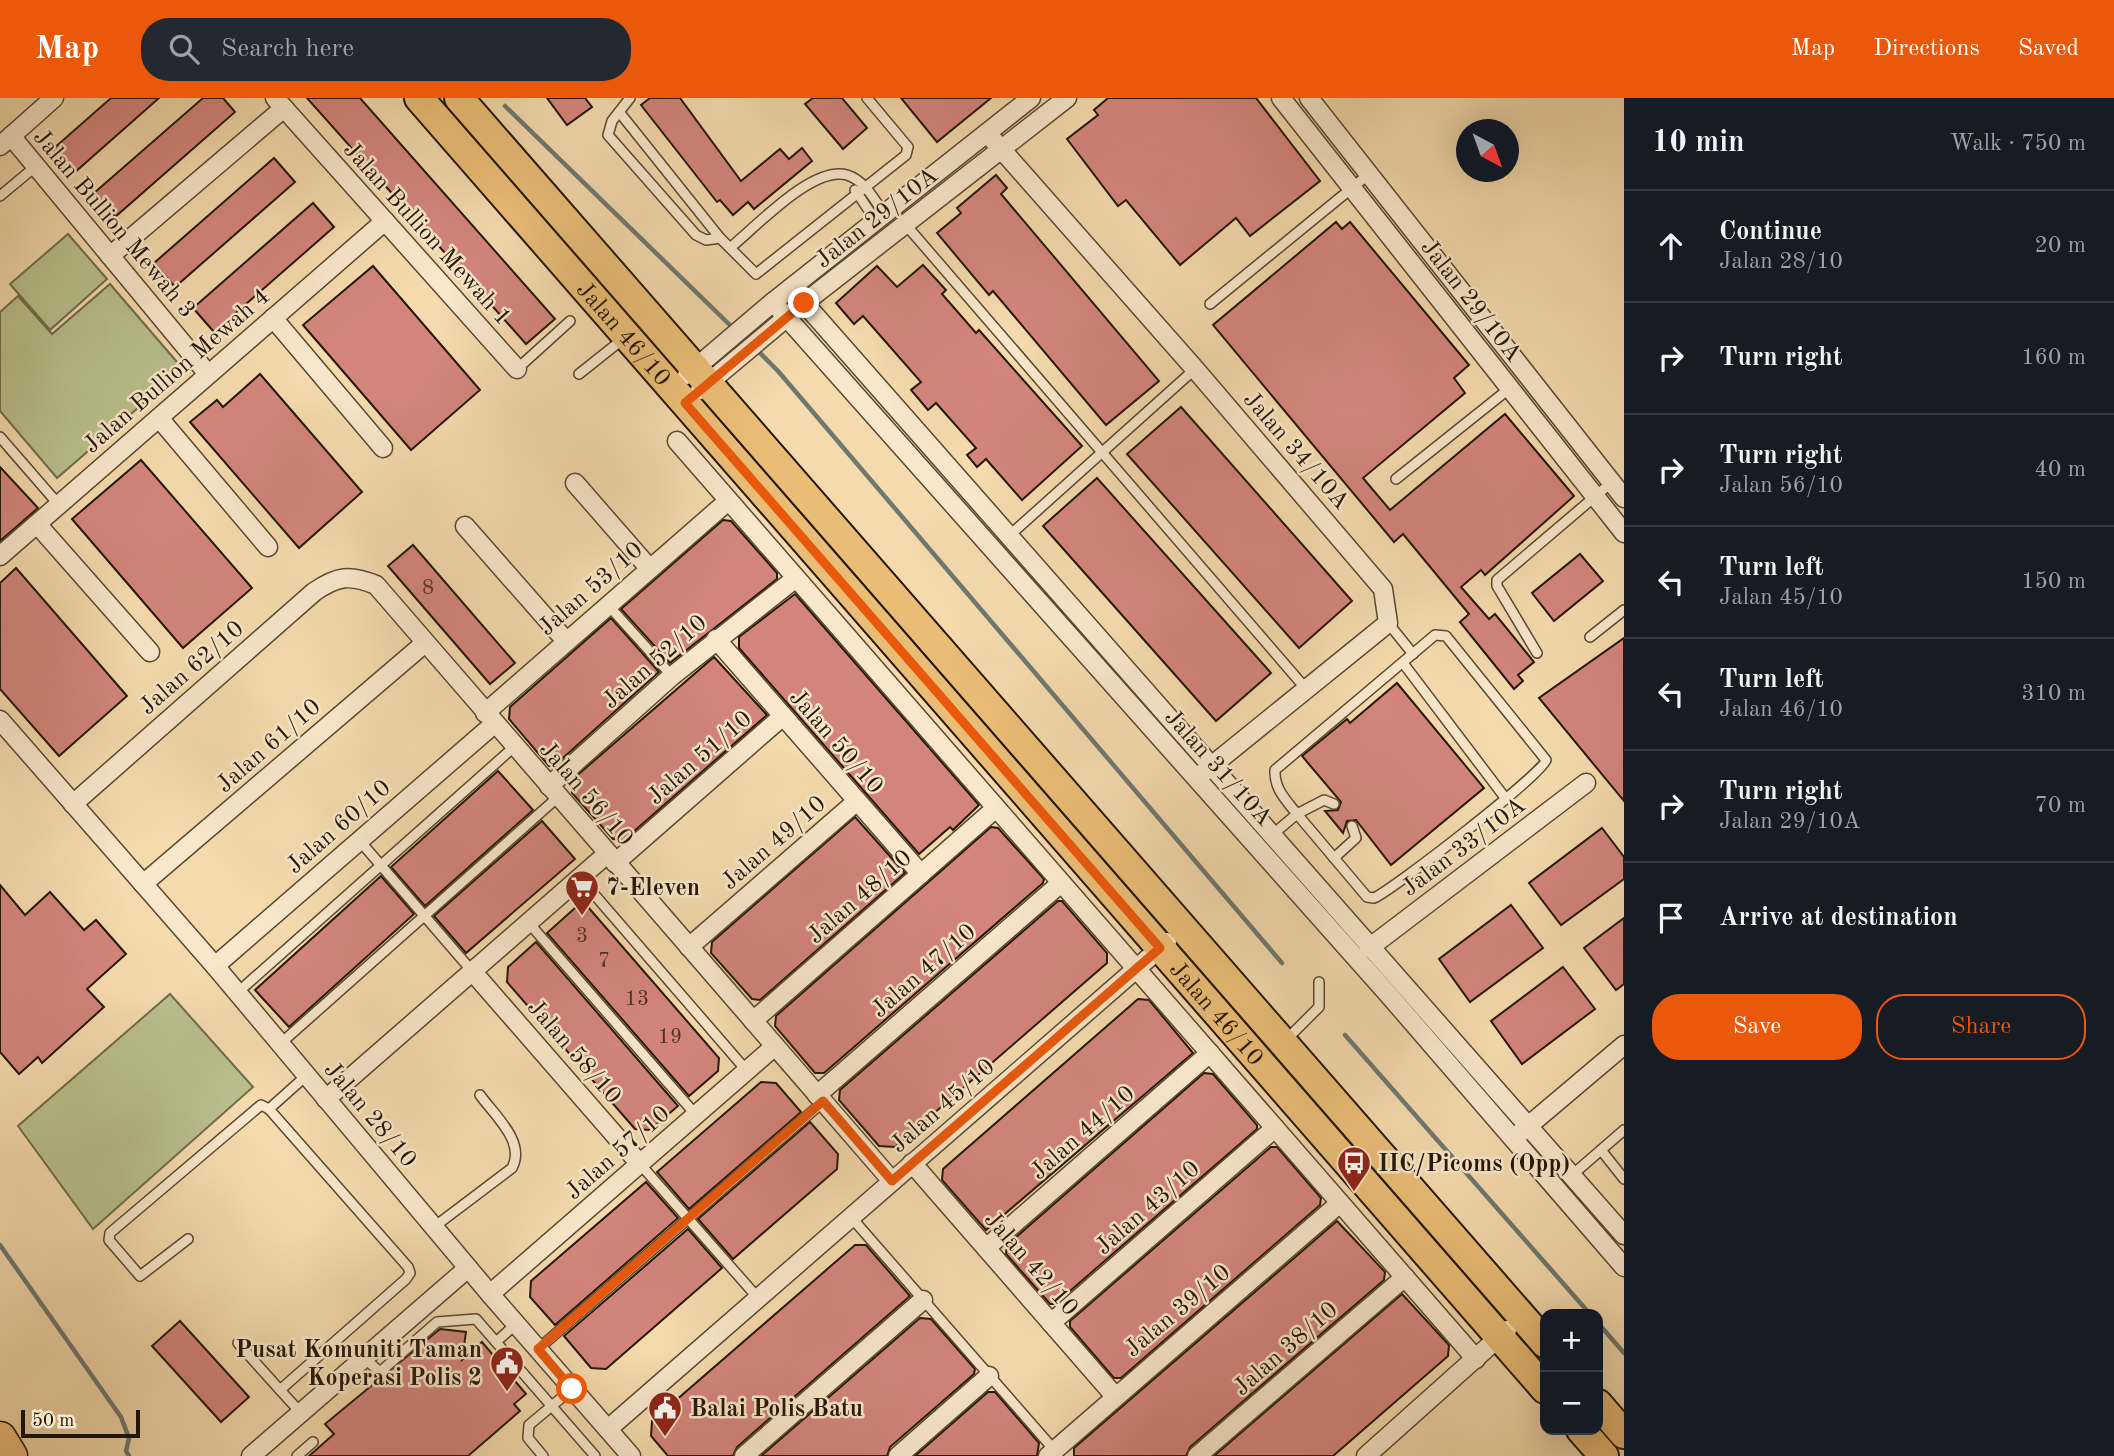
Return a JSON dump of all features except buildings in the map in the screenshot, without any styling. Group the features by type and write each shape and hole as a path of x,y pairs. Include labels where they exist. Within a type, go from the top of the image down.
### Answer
{"highway":[{"path":"0,1438 11,1456"}],"main road":[{"name":"Jalan 46/10","path":"419,98 1540,1383"},
{"name":"Jalan 46/10","path":"465,100 701,376 1540,1337"},
{"path":"1603,1410 1624,1434"},
{"path":"1585,1435 1604,1456"}],"street":[{"path":"5,141 54,98"},
{"name":"Jalan 29/10A","path":"678,396 701,376 723,344 1031,98"},
{"name":"Jalan 29/10A","path":"701,376 732,363 804,303 1067,98"},
{"name":"Jalan 29/10A","path":"1281,98 1624,533"},
{"name":"Jalan 29/10A","path":"1309,98 1624,498"},
{"path":"442,125 465,100"},
{"path":"110,256 280,103"},
{"name":"Jalan Bullion Mewah 1","path":"280,103 517,369"},
{"name":"Jalan 34/10A","path":"987,133 1195,369 1383,589 1388,623"},
{"name":"Jalan Bullion Mewah 3","path":"5,141 36,166 208,374"},
{"name":"Jalan Bullion Mewah 4","path":"0,556 385,221"},
{"name":"Jalan 31/10A","path":"791,288 1624,1235"},
{"name":"Jalan 31/10A","path":"773,302 1196,778 1624,1267"},
{"path":"273,318 383,448"},
{"path":"159,418 268,547"},
{"name":"Jalan 46/10","path":"677,441 1476,1359"},
{"path":"575,484 650,569"},
{"name":"Jalan 53/10","path":"490,719 566,641 728,501"},
{"path":"37,524 150,652"},
{"path":"465,526 566,641"},
{"name":"Jalan 56/10","path":"348,576 376,585 892,1181"},
{"name":"Jalan 62/10","path":"72,804 314,592 332,580 348,576"},
{"name":"Jalan 52/10","path":"554,792 672,676 796,578"},
{"path":"1196,778 1388,623"},
{"name":"Jalan 50/10","path":"716,639 921,874"},
{"name":"Jalan 61/10","path":"143,884 425,643"},
{"name":"Jalan 51/10","path":"611,858 783,716"},
{"name":"Jalan 60/10","path":"215,966 490,719"},
{"name":"Jalan 28/10","path":"0,720 215,966 490,1294 631,1456"},
{"name":"Jalan 33/10A","path":"1369,948 1586,783"},
{"name":"Jalan 49/10","path":"689,947 857,801"},
{"name":"Jalan 48/10","path":"753,1021 996,808"},
{"path":"326,1099 580,878 611,858"},
{"name":"Jalan 47/10","path":"820,1098 1061,883"},
{"name":"Jalan 45/10","path":"608,1429 1184,929"},
{"name":"Jalan 58/10","path":"472,971 640,1164"},
{"path":"1513,1139 1624,1045"},
{"name":"Jalan 57/10","path":"490,1294 775,1046"},
{"name":"Jalan 44/10","path":"986,1248 1210,1053"},
{"name":"Jalan 43/10","path":"1051,1323 1275,1128"},
{"name":"Jalan 42/10","path":"912,1163 1114,1395"},
{"name":"Jalan 39/10","path":"1054,1454 1114,1395 1340,1203"},
{"path":"251,1456 468,1268"},
{"name":"Jalan 38/10","path":"1198,1456 1405,1277"},
{"path":"744,1456 923,1300"},
{"path":"1366,1456 1522,1316"},
{"path":"898,1456 989,1376"}],"lane":[{"path":"630,98 612,121 608,135 696,235 706,240 720,238"},
{"path":"620,113 720,238 752,272 761,272 906,155 908,147 867,98"},
{"path":"0,196 36,166"},
{"path":"731,247 814,180 831,173 849,176 865,187 880,217"},
{"path":"1210,304 1369,174"},
{"path":"849,176 856,194 880,217"},
{"path":"905,225 1307,690"},
{"path":"517,369 570,321"},
{"path":"579,374 627,336"},
{"path":"1010,535 1195,369"},
{"path":"1396,479 1510,388"},
{"path":"0,437 59,505"},
{"path":"1537,653 1497,586 1497,580 1612,482"},
{"path":"608,605 672,676"},
{"path":"1590,637 1624,610"},
{"path":"1388,623 1413,654"},
{"path":"1435,635 1446,636 1546,760 1542,769 1506,799 1384,894 1374,898 1367,897 1279,791 1275,770 1403,663 1435,635"},
{"path":"1403,663 1506,799"},
{"path":"237,993 514,747"},
{"path":"280,1044 554,792"},
{"path":"1272,835 1297,814 1324,800 1334,804"},
{"path":"1334,858 1356,838 1352,826"},
{"path":"358,840 472,971"},
{"path":"580,878 747,1070"},
{"path":"528,922 696,1115"},
{"path":"1283,1043 1319,1006 1319,982"},
{"path":"269,1108 307,1076"},
{"path":"434,1227 512,1168 518,1157 516,1145 480,1095"},
{"path":"538,1349 688,1219 820,1098"},
{"path":"188,1239 140,1276 109,1240 110,1233 261,1105 269,1108 410,1273 280,1390"},
{"path":"1571,1176 1624,1130"},
{"path":"1601,1150 1624,1178"},
{"path":"640,1164 758,1298"},
{"path":"851,1217 1054,1454"},
{"path":"364,1358 380,1372 437,1322 476,1319 595,1456"},
{"path":"496,1342 516,1324"},
{"path":"238,1343 301,1413"},
{"path":"543,1456 528,1438 529,1425 572,1389"},
{"path":"297,1456 313,1442"}],"green space":[{"path":"68,234 107,279 50,330 10,284"},
{"path":"110,284 183,369 57,478 0,411 0,312 18,296 52,334"},
{"path":"170,994 253,1087 93,1229 18,1126"}],"waterway":[{"path":"505,106 735,330"},
{"path":"757,350 778,371 1282,963"},
{"path":"1345,1035 1586,1309"},
{"path":"0,1245 121,1417 129,1438 126,1451 129,1456"},
{"path":"1603,1329 1624,1353"}],"place":[{"name":"7-Eleven","path":"582,917"},
{"name":"IIC/Picoms (Opp)","path":"1354,1193"},
{"name":"Pusat Komuniti Taman Koperasi Polis 2","path":"507,1393"},
{"name":"Balai Polis Batu","path":"665,1438"}],"route":[{"path":"572,1389 538,1349 823,1101 892,1181 1160,948 685,403 804,303"}]}
